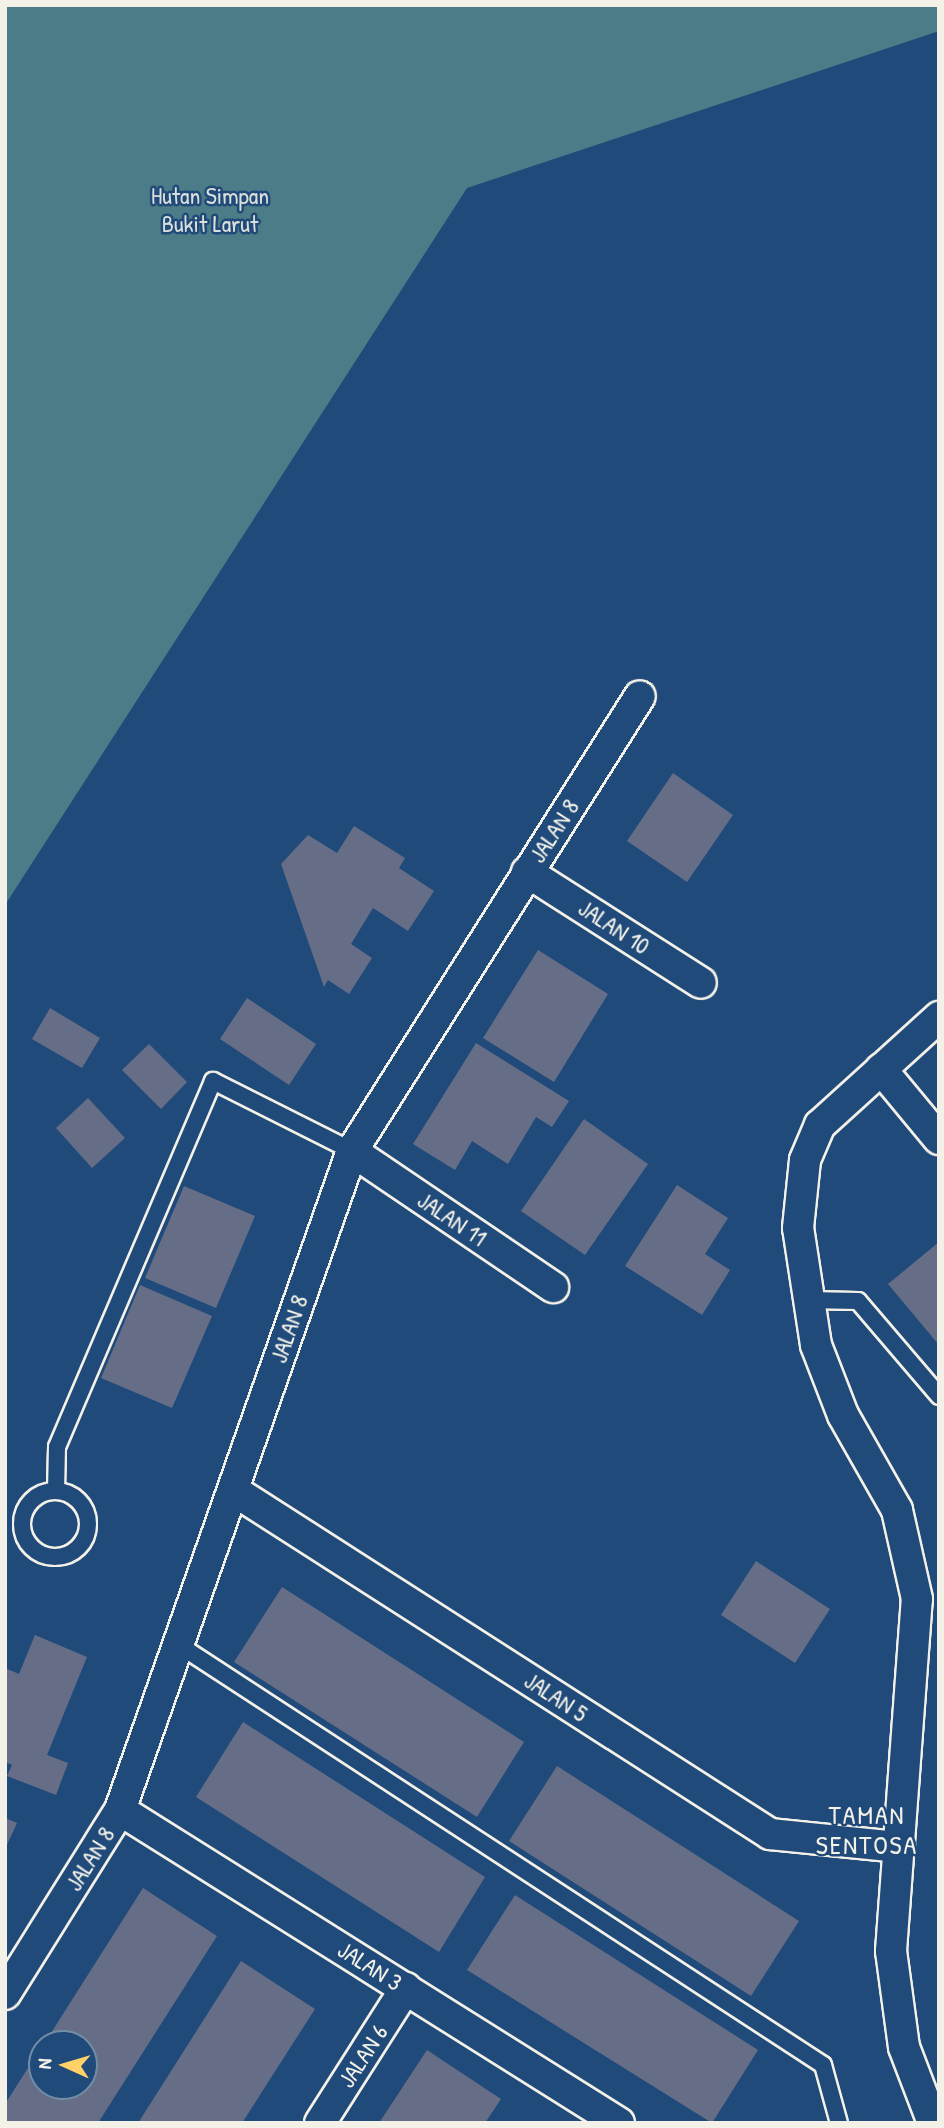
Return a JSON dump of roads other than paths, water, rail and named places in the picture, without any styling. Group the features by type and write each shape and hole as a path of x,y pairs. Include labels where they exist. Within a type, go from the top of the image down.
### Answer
{"street":[{"name":"JALAN 8","path":"6,1991 120,1810 352,1151 640,696"},
{"name":"JALAN 10","path":"527,872 701,983"},
{"path":"933,2123 893,1993 899,1847 917,1599 897,1510 843,1415 806,1300 798,1228 805,1160 820,1125 939,1017"},
{"path":"881,1069 939,1139"},
{"name":"JALAN 11","path":"352,1151 553,1287"},
{"name":"JALAN 5","path":"233,1490 770,1834 899,1847"},
{"name":"JALAN 3","path":"120,1810 619,2123"},
{"name":"JALAN 6","path":"320,2123 406,1988"}],"lane":[{"path":"56,1491 57,1447 213,1081 352,1151"},
{"path":"806,1300 858,1301 939,1396"},
{"path":"56,1491 79,1502 88,1525 78,1549 54,1558 31,1547 22,1524 32,1500 56,1491"},
{"path":"178,1645 823,2065 839,2123"}],"district":[{"name":"TAMAN SENTOSA","path":"867,1830"}],"park label":[{"name":"Hutan Simpan Bukit Larut","path":"210,210"}]}
